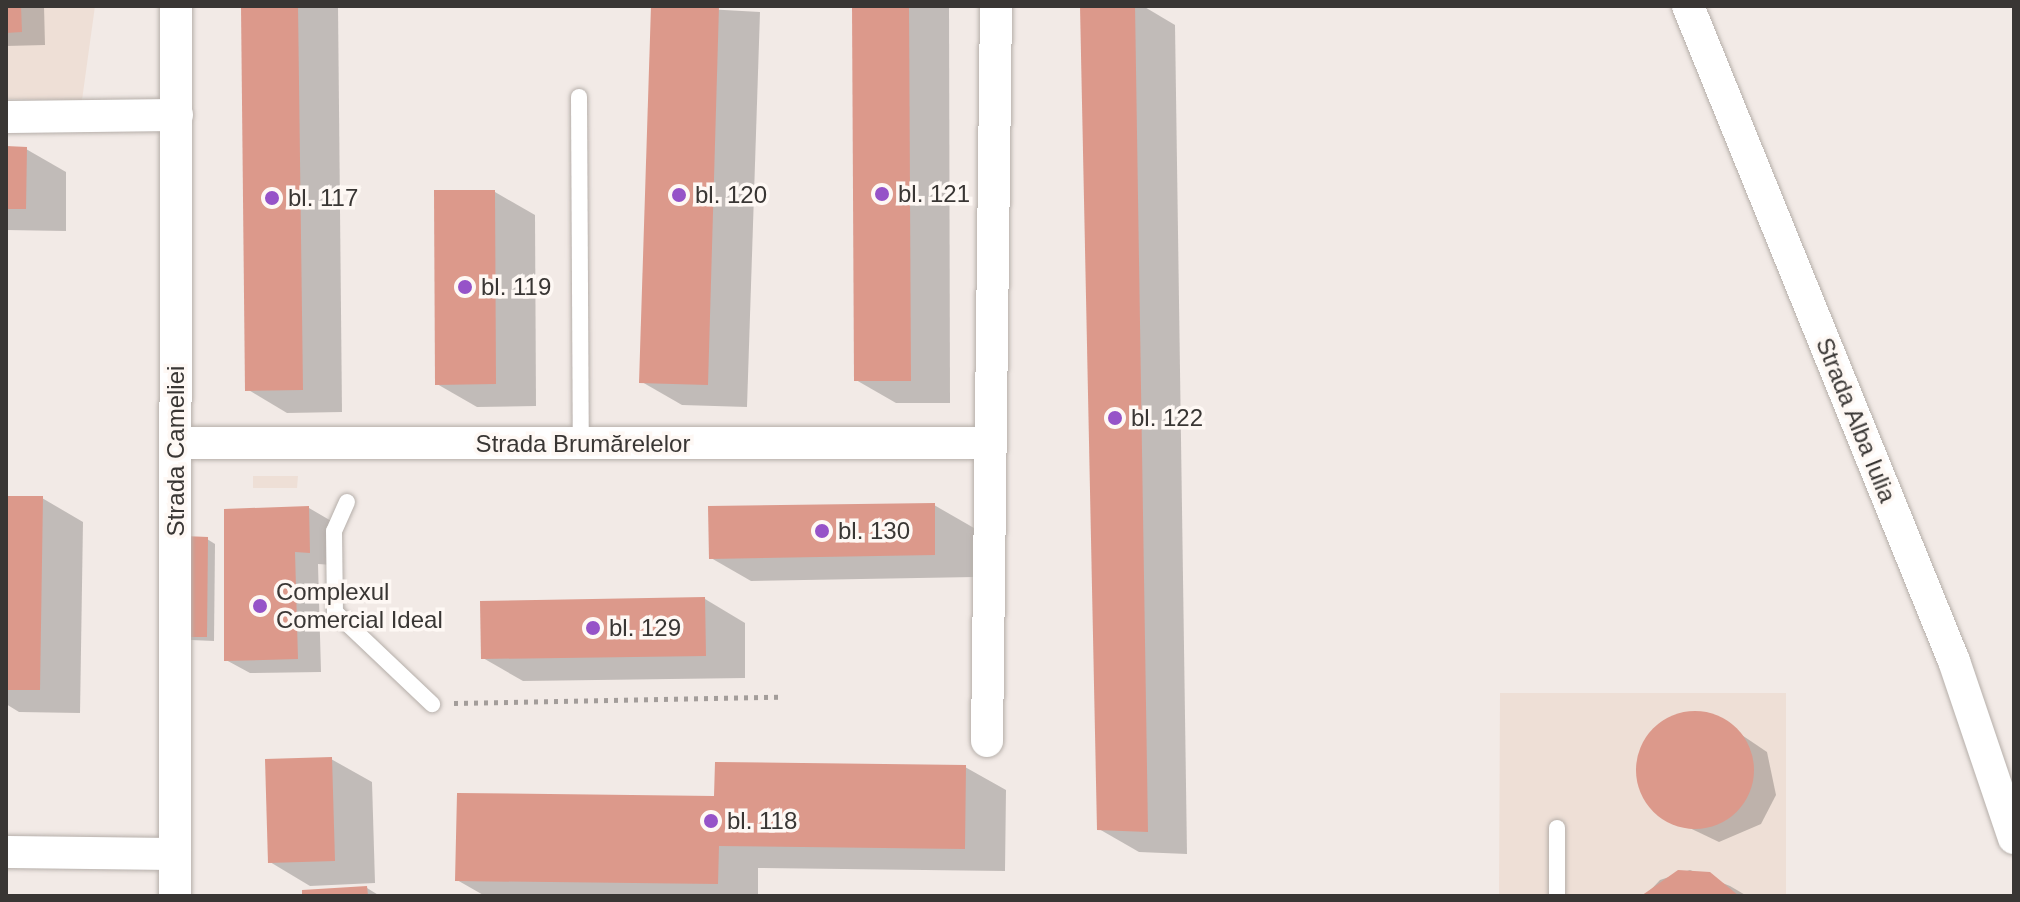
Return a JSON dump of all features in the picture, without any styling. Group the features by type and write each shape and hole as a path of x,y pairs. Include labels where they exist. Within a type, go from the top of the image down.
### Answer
{"street":[{"name":"Strada Cameliei","path":"175,896 176,6"},
{"path":"987,741 996,6"},
{"name":"Strada Alba Iulia","path":"1688,6 1954,661 2014,838"},
{"path":"6,117 177,115"},
{"name":"Strada Brumărelelor","path":"176,443 990,443"},
{"path":"6,852 175,854"}],"lane":[{"path":"579,97 581,443"},
{"path":"347,502 334,531 335,612 432,704"},
{"path":"1557,828 1557,896"}],"path":[{"path":"432,704 781,697"}],"shaded area":[{"path":"6,6 95,6 82,100 6,99"},
{"path":"253,476 298,476 297,488 253,488"},
{"path":"1500,693 1786,693 1786,896 1499,896"}],"building":[{"path":"6,6 21,6 22,32 6,33"},
{"name":"bl. 117","path":"241,6 298,6 303,390 245,391"},
{"name":"bl. 120","path":"651,6 719,6 708,385 639,383"},
{"name":"bl. 121","path":"852,6 909,6 911,381 854,381"},
{"name":"bl. 122","path":"1080,6 1135,6 1148,832 1097,830"},
{"path":"6,146 27,147 26,209 6,209"},
{"name":"bl. 119","path":"434,190 495,190 496,384 435,385"},
{"path":"6,496 43,496 40,690 6,690"},
{"name":"bl. 130","path":"935,503 935,555 709,559 708,506"},
{"name":"Complexul Comercial Ideal","path":"309,506 310,553 295,552 298,659 224,661 224,509"},
{"path":"184,536 208,537 207,637 182,637"},
{"name":"bl. 129","path":"705,597 706,656 481,659 480,601"},
{"path":"1695,711 1728,721 1744,737 1754,770 1744,803 1728,819 1695,829 1662,819 1646,803 1636,770 1646,737 1662,721"},
{"path":"332,757 335,861 268,863 265,759"},
{"name":"bl. 118","path":"715,762 966,765 965,849 719,846 718,884 455,881 457,793 714,796"},
{"path":"1678,870 1710,872 1739,896 1641,896"},
{"path":"367,886 368,896 302,896 302,890"}],"place":[{"name":"bl. 121","path":"882,194"},
{"name":"bl. 120","path":"679,195"},
{"name":"bl. 117","path":"272,198"},
{"name":"bl. 119","path":"465,287"},
{"name":"bl. 122","path":"1115,418"},
{"name":"bl. 130","path":"822,531"},
{"name":"Complexul Comercial Ideal","path":"260,606"},
{"name":"bl. 129","path":"593,628"},
{"name":"bl. 118","path":"711,821"}]}
